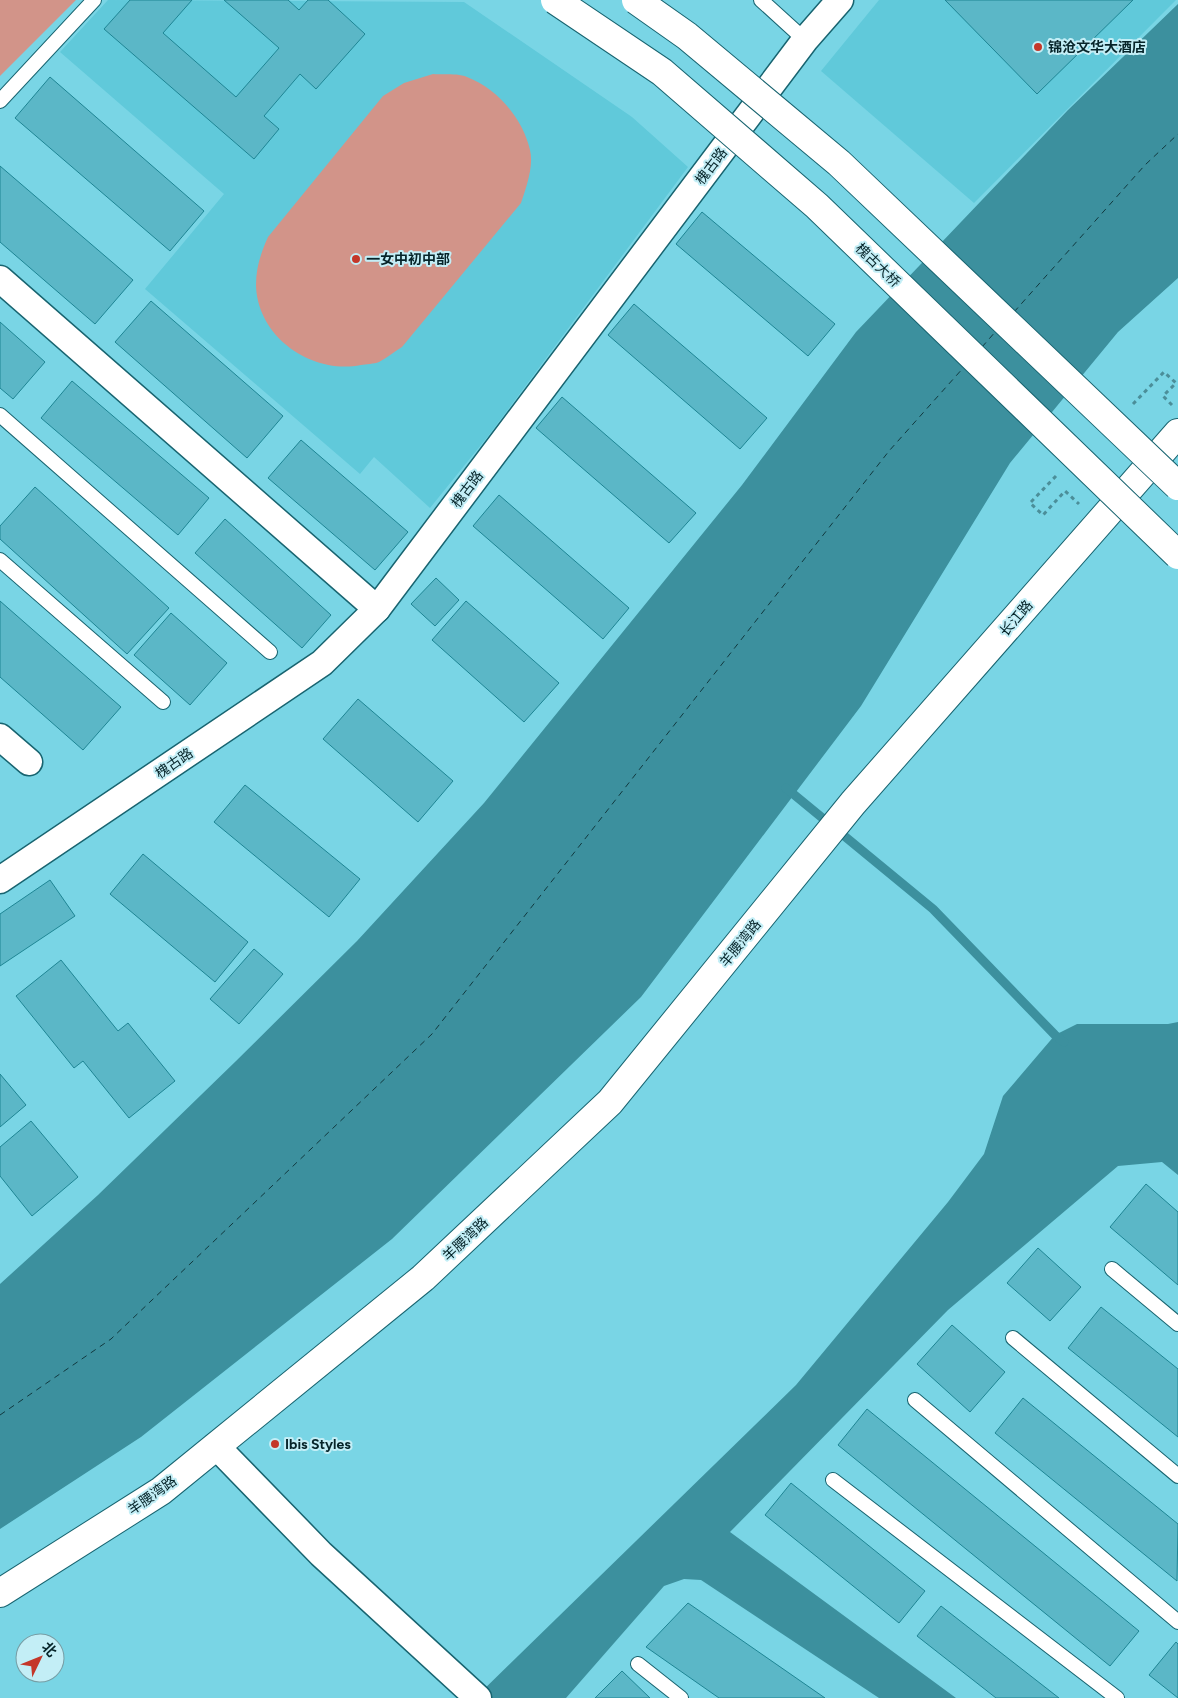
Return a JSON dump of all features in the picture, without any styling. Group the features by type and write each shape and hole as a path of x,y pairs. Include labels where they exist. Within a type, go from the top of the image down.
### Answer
{"street":[{"name":"槐古大桥","path":"555,0 662,72 817,206 1178,555"},
{"path":"636,0 687,36 838,163 1178,486"},
{"name":"槐古路","path":"0,880 322,663 377,609 805,40 840,0"},
{"path":"0,279 377,609"},
{"name":"长江路","path":"853,803 1178,433"},
{"path":"0,737 29,762"},
{"name":"羊腰湾路","path":"0,1593 161,1491 423,1278 610,1102 853,803"},
{"path":"216,1446 321,1554 470,1691"}],"lane":[{"path":"0,101 94,0"},
{"path":"761,0 805,40"},
{"path":"0,415 270,652"},
{"path":"0,560 162,702"},
{"path":"1112,1269 1178,1324"},
{"path":"1013,1338 1178,1476"},
{"path":"915,1400 1178,1622"},
{"path":"833,1480 1117,1698"},
{"path":"638,1664 681,1698"}],"path":[{"path":"1113,425 1164,372 1176,383 1163,396 1178,411"},
{"path":"1075,456 1030,503 1043,515 1065,491 1099,523"}],"shaded area":[{"path":"0,0 76,0 0,76"},
{"name":"一女中初中部","path":"108,0 464,2 632,117 688,167 489,435 430,508 374,457 360,474 145,289 224,194 60,52"},
{"path":"879,0 1176,0 974,203 821,71"},
{"path":"1178,4 1178,278 1118,332 1010,463 861,706 641,997 392,1239 141,1437 0,1529 0,1284 98,1195 357,941 484,803 742,485 856,332 1068,110"},
{"path":"433,74 459,75 478,82 499,97 515,116 527,138 531,156 529,177 521,203 402,347 379,362 361,365 342,367 324,364 307,358 290,348 277,336 266,321 259,304 256,285 257,272 261,254 268,237 383,96 404,83"},
{"path":"1178,1022 1178,1175 1162,1162 1118,1166 948,1310 730,1532 956,1698 879,1698 701,1580 684,1579 664,1586 566,1698 475,1698 796,1385 948,1202 984,1154 1003,1096 1055,1035 1077,1024 1168,1024"}],"building":[{"path":"130,0 192,0 163,33 236,97 279,48 224,0 288,0 299,10 308,0 328,0 365,34 316,89 300,74 264,116 279,129 254,159 104,29"},
{"name":"锦沧文华大酒店","path":"945,0 1133,0 1037,94"},
{"path":"50,77 204,211 170,251 15,118"},
{"path":"0,166 133,280 95,324 0,242"},
{"path":"702,212 835,324 808,356 676,244"},
{"path":"151,301 283,416 247,458 115,342"},
{"path":"634,304 767,418 740,449 608,335"},
{"path":"0,322 45,362 13,399 0,388"},
{"path":"72,381 209,498 178,535 41,418"},
{"path":"562,397 696,513 669,543 536,428"},
{"path":"301,440 408,532 375,570 268,478"},
{"path":"35,487 169,608 127,654 0,539 0,526"},
{"path":"499,495 629,608 603,639 473,526"},
{"path":"225,519 331,615 302,648 195,553"},
{"path":"436,578 459,600 435,626 411,604"},
{"path":"0,601 121,707 83,750 0,677"},
{"path":"466,601 559,683 524,722 432,640"},
{"path":"171,613 227,663 190,705 134,655"},
{"path":"358,699 453,781 418,822 323,739"},
{"path":"245,785 360,879 329,917 214,822"},
{"path":"143,854 248,942 215,982 110,894"},
{"path":"50,880 75,916 0,966 0,914"},
{"path":"254,949 283,974 239,1024 210,999"},
{"path":"61,960 118,1031 128,1023 175,1081 129,1118 83,1061 74,1068 16,996"},
{"path":"0,1074 26,1105 0,1127"},
{"path":"31,1121 78,1177 32,1216 0,1176 0,1147"},
{"path":"1146,1184 1178,1212 1178,1285 1110,1227"},
{"path":"1038,1248 1081,1287 1050,1321 1007,1283"},
{"path":"1101,1307 1178,1369 1178,1437 1068,1348"},
{"path":"952,1325 1005,1372 970,1412 917,1364"},
{"path":"1023,1398 1178,1524 1177,1581 995,1433"},
{"path":"867,1409 1139,1631 1110,1666 838,1445"},
{"path":"791,1483 925,1591 899,1623 765,1515"},
{"path":"688,1603 825,1698 719,1698 646,1647"},
{"path":"941,1606 1059,1698 996,1698 917,1636"},
{"path":"1176,1642 1178,1644 1178,1698 1149,1675"},
{"path":"622,1671 650,1698 595,1698"}],"waterway":[{"path":"786,788 933,909 1064,1042"}],"ferry route":[{"path":"1014,312 1145,165 1178,134"},
{"path":"982,347 996,331"},
{"path":"0,1415 111,1339 432,1034 889,451 964,367"}],"place":[{"name":"锦沧文华大酒店","path":"1038,47"},
{"name":"一女中初中部","path":"356,259"},
{"name":"Ibis Styles","path":"275,1444"}]}
